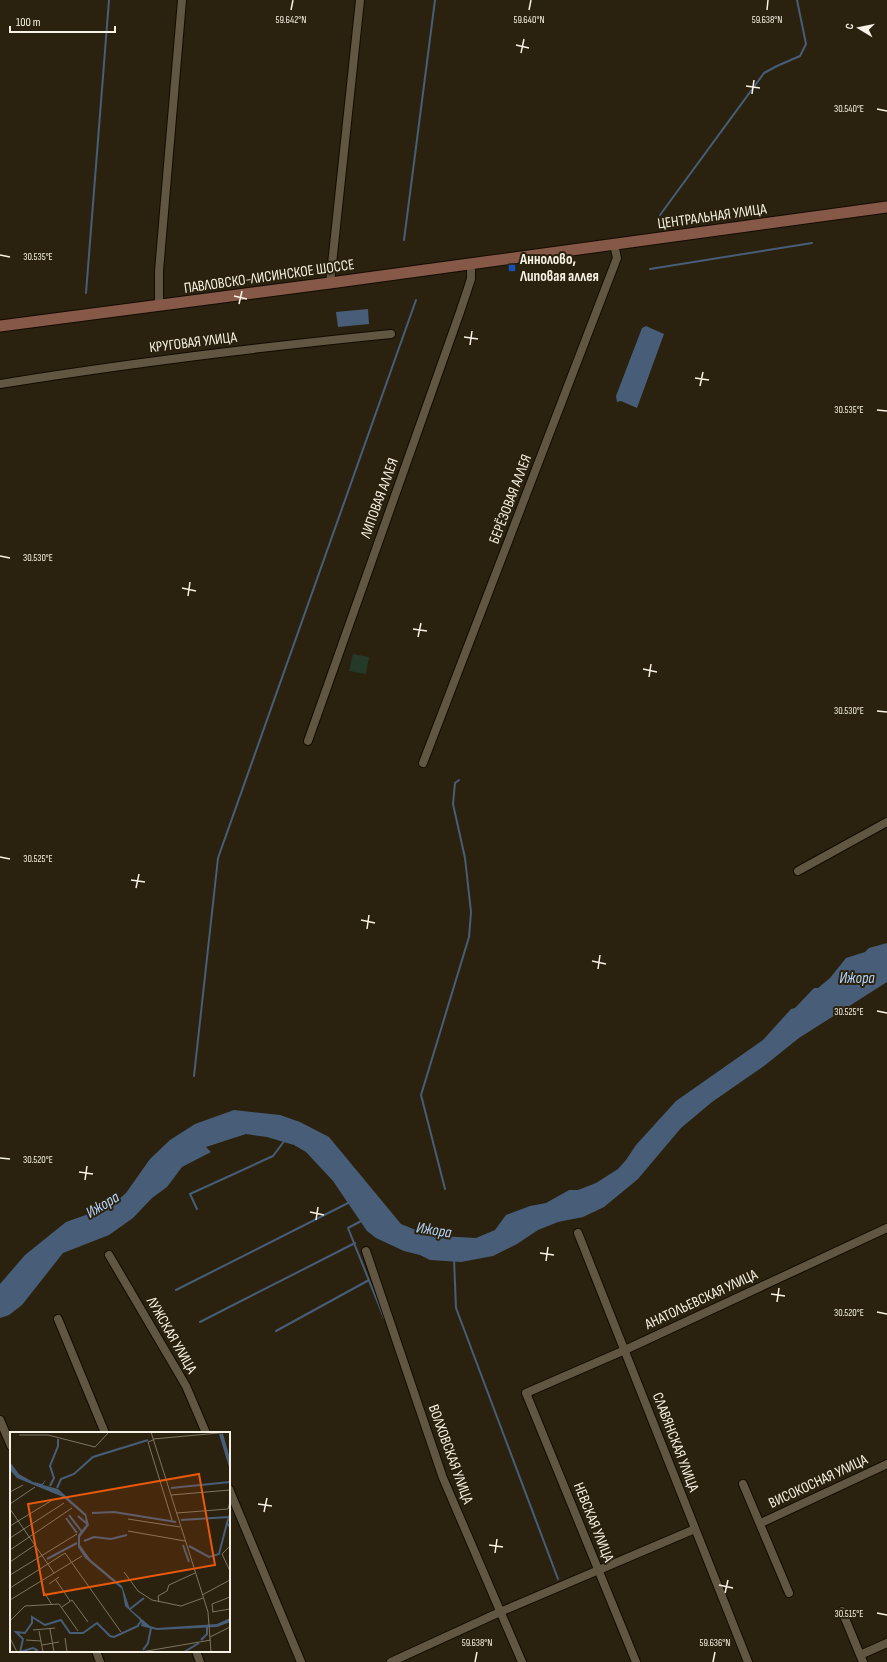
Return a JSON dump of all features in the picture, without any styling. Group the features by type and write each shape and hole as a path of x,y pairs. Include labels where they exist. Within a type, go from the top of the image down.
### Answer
{"main road":[{"name":"ЦЕНТРАЛЬНАЯ УЛИЦА","path":"542,254 887,207"},
{"name":"ПАВЛОВСКО-ЛИСИНСКОЕ ШОССЕ","path":"0,326 542,254"}],"street":[{"path":"159,306 159,271 182,0"},
{"path":"330,283 360,0"},
{"name":"БЕРЁЗОВАЯ АЛЛЕЯ","path":"423,763 617,258 614,244"},
{"name":"ЛИПОВАЯ АЛЛЕЯ","path":"308,741 460,312 471,279 471,264"},
{"name":"КРУГОВАЯ УЛИЦА","path":"0,384 89,369 186,356 391,334"},
{"path":"798,870 887,822"},
{"name":"АНАТОЛЬЕВСКАЯ УЛИЦА","path":"526,1393 625,1350 887,1228"},
{"name":"СЛАВЯНСКАЯ УЛИЦА","path":"578,1233 748,1662"},
{"name":"ВОЛХОВСКАЯ УЛИЦА","path":"366,1251 443,1478 522,1662"},
{"name":"ЛУЖСКАЯ УЛИЦА","path":"109,1255 186,1386 206,1432"},
{"path":"58,1319 105,1432"},
{"name":"НЕВСКАЯ УЛИЦА","path":"526,1393 636,1662"},
{"path":"0,1420 10,1444"},
{"name":"ВИСОКОСНАЯ УЛИЦА","path":"760,1523 887,1464"},
{"path":"743,1484 789,1594"},
{"path":"230,1491 301,1662"},
{"path":"391,1662 401,1660 500,1612 598,1569 695,1529"},
{"path":"842,1611 862,1658 887,1642"},
{"path":"96,1652 100,1662"},
{"path":"196,1652 200,1662"}],"green space":[{"path":"353,654 369,657 366,674 349,671"}],"water":[{"path":"368,309 369,324 338,327 336,312"},
{"path":"646,326 664,334 637,408 621,401 617,402 616,396 642,328"},
{"name":"Ижора","path":"887,943 887,982 799,1038 764,1066 712,1102 681,1128 638,1179 604,1207 583,1217 558,1222 538,1230 517,1244 493,1256 461,1262 430,1260 420,1255 404,1251 376,1238 367,1231 333,1181 306,1152 294,1145 267,1137 246,1134 206,1147 211,1152 182,1167 167,1187 152,1198 133,1218 109,1235 63,1253 22,1305 9,1315 0,1318 0,1284 25,1255 66,1222 111,1206 126,1193 150,1159 170,1140 195,1124 234,1110 280,1115 300,1122 329,1137 401,1224 416,1230 440,1236 476,1238 495,1230 506,1215 530,1206 546,1203 569,1190 578,1190 596,1183 618,1169 636,1145 676,1101 763,1040 791,1009 795,1008 814,988 818,988 830,978 846,958 865,952 869,948"}],"waterway":[{"path":"86,293 109,0"},
{"path":"404,240 435,0"},
{"path":"660,215 764,73 800,56 806,44 797,0"},
{"path":"650,269 812,243"},
{"path":"194,1076 218,858 416,300"},
{"path":"445,1189 421,1095 469,937 471,912 465,858 453,804 455,783 459,780"},
{"path":"197,1209 190,1194 273,1156 285,1140"},
{"path":"176,1290 350,1202"},
{"path":"363,1220 348,1228 384,1318"},
{"path":"200,1322 355,1243"},
{"path":"454,1259 456,1308 558,1579"},
{"path":"276,1331 369,1280"}],"place":[{"name":"Аннолово, Липовая аллея","path":"512,268"}]}
